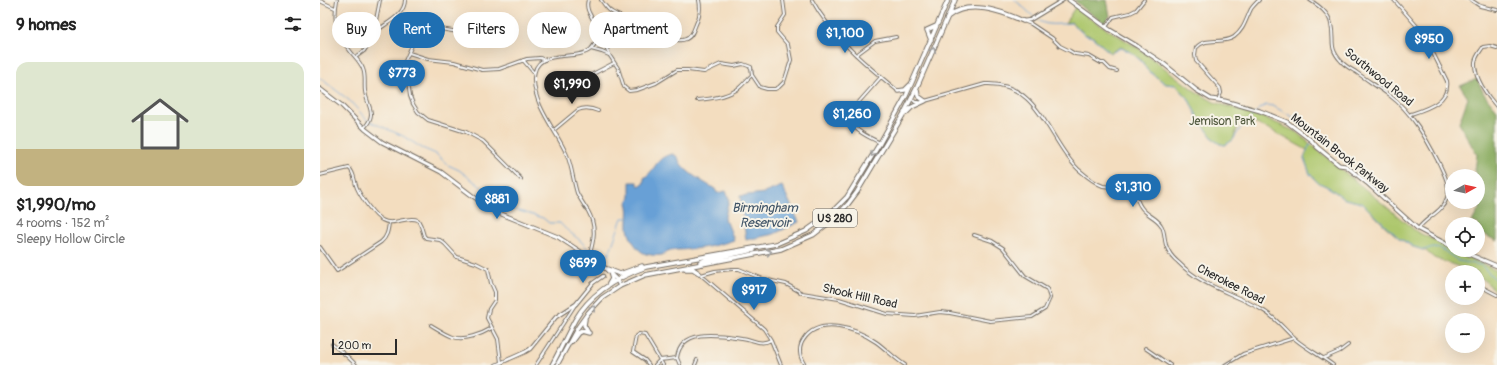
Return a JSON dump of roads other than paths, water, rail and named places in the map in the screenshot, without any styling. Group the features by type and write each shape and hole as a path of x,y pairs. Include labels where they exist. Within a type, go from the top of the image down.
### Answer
{"highway":[{"name":"US 280","path":"552,365 576,319 584,308 617,280 631,273 665,263 776,244 806,232 830,214 846,197 901,106 948,0"},
{"name":"US 280","path":"557,365 585,318 602,298 620,286 645,275 657,272 781,249 822,229 835,218 852,198 903,114 917,87 954,0"},
{"path":"945,22 957,8 974,3"},
{"path":"982,4 993,7 1023,21"},
{"path":"930,40 927,30 938,24"},
{"path":"911,98 911,92 927,49"},
{"path":"901,106 902,97 898,91 905,90 916,75"},
{"path":"903,114 912,107 925,101 918,96 917,87"},
{"path":"694,265 696,261 750,251 776,244"},
{"path":"700,274 699,270 703,264 700,262 706,260"},
{"path":"608,271 624,274 643,266 665,263"},
{"path":"657,272 688,268 693,269 700,274"},
{"path":"606,288 612,279 608,271"},
{"path":"570,343 574,340 578,333 582,331 589,333 584,326 585,318"}],"main road":[{"name":"Mountain Brook Parkway","path":"1069,0 1106,27 1164,64 1196,90 1211,99 1260,111 1287,122 1312,141 1318,148 1339,165 1346,166 1367,183 1418,229 1445,242"},
{"path":"320,89 341,105 364,128 382,142 441,172 474,197 499,213 558,237 608,271 617,280 620,286"},
{"path":"1476,257 1497,266"}],"street":[{"path":"337,0 335,8 337,32 342,41 356,57 364,71 365,92 372,113 370,122 364,128"},
{"path":"378,12 380,0"},
{"path":"381,27 404,9 405,0"},
{"path":"588,0 586,5 589,13"},
{"path":"601,0 609,10 616,14 634,21 648,30 680,40 689,38 693,33 699,18 699,0"},
{"path":"607,48 624,86 629,90 637,90 656,83 677,70 704,72 721,64 734,66 743,64 749,65 752,68 752,75 760,87 767,89 779,87 784,82 791,60 788,45 777,32 777,27 785,15 784,0"},
{"path":"812,0 834,32 856,55 898,91"},
{"path":"1023,21 1030,20 1063,0"},
{"path":"1106,27 1114,17 1136,10 1144,0"},
{"path":"1218,100 1221,93 1220,88 1196,61 1196,48 1204,41 1226,40 1236,36 1243,26 1251,9 1259,0"},
{"name":"Southwood Road","path":"1310,0 1322,8 1330,19 1332,45 1342,62 1391,96 1411,114 1433,152 1444,175 1448,187 1446,199 1438,211 1418,229"},
{"path":"1394,0 1423,33 1447,81 1448,86 1436,104 1411,114"},
{"path":"1471,0 1480,6 1497,10"},
{"path":"320,1 335,8"},
{"path":"1023,21 1031,24 1070,52 1089,56 1117,71"},
{"path":"453,31 429,28 424,35 412,43 405,61 410,96 418,112 428,120 466,132 483,141 520,179"},
{"path":"856,55 875,41 896,37"},
{"path":"1497,48 1490,46 1483,48 1475,61 1476,70 1480,81 1497,107"},
{"path":"356,57 365,48"},
{"path":"589,257 594,238 593,223 577,192 567,156 536,97 534,73 539,65 545,60 554,57 591,50 602,52 610,56"},
{"path":"408,53 428,59 454,62 482,70 498,69 523,60 540,58 545,60"},
{"path":"523,60 534,73"},
{"path":"571,89 579,86 587,77 614,63"},
{"path":"697,100 733,92 752,75"},
{"path":"880,143 854,128 849,117 850,112 881,77"},
{"name":"Cherokee Road","path":"911,98 918,102 925,101 985,84 995,83 1011,88 1036,108 1066,155 1078,169 1101,185 1111,188 1125,188 1132,191 1141,208 1161,225 1166,245 1170,253 1188,272 1212,287 1265,312 1282,325 1294,338 1333,365"},
{"path":"554,130 582,108 590,108 598,111"},
{"path":"320,175 349,168 352,171 357,188 363,199 378,218 389,224 410,219 418,220 426,238 440,240 457,257 476,263 488,269 491,283 495,292 495,300 487,315 487,318 498,339 500,359 502,363"},
{"path":"320,247 337,271 385,239 389,224"},
{"name":"Shook Hill Road","path":"700,274 739,269 763,279 786,284 802,293 839,300 887,314 915,316 940,312 985,321 997,321 1032,317 1045,310 1050,298 1047,289 1025,276 1012,259 996,243 974,235"},
{"path":"694,265 700,274 764,329 771,340 781,365"},
{"path":"536,365 576,304 593,283 603,276"},
{"path":"1485,289 1497,296"},
{"path":"496,365 530,349 556,317 576,304"},
{"path":"431,325 452,337 457,338 470,337 492,328"},
{"path":"805,365 800,356 802,342 813,330 824,326 849,330 867,337 905,365"},
{"path":"649,365 645,360 633,352 636,336 639,334 645,335 663,365"},
{"path":"680,365 677,358 680,347 684,342 699,335 710,334 743,338 761,343 771,340"},
{"path":"1225,365 1243,354 1294,338"},
{"path":"332,344 356,365"},
{"path":"1324,358 1340,351 1348,345"},
{"path":"1145,348 1170,365"},
{"path":"655,365 660,360 677,358"},
{"path":"694,365 697,360"}],"water":[{"path":"673,154 678,157 680,162 688,171 715,189 717,193 726,191 729,199 724,221 727,222 734,240 704,248 671,250 662,255 649,255 643,253 635,244 630,236 628,227 627,203 630,197 630,182 637,182 639,186 644,183 644,178 659,161"},
{"name":"Birmingham Reservoir","path":"782,186 799,222 774,234 746,240 740,196 764,193"}],"waterway":[{"path":"1015,0 1033,16"},
{"path":"1036,19 1040,22 1048,24 1071,23 1085,35 1092,37 1111,53 1121,48 1132,53 1142,62 1147,70 1166,84 1176,85 1188,98 1197,116 1214,140 1220,144 1225,145 1233,140 1240,129 1259,109 1266,105 1273,106 1316,130 1318,134 1313,141"},
{"path":"320,78 350,101 367,120 403,136 422,148 436,154 448,165 459,170 509,208 543,218 549,223 560,223 587,248"},
{"path":"1311,143 1304,158 1310,174 1317,182 1328,187 1345,199 1362,203 1399,238 1414,247 1424,250 1433,247 1440,248 1459,261 1481,265 1497,281"},
{"path":"597,253 600,257 609,254 622,218 627,218"}],"park label":[{"name":"Jemison Park","path":"1222,121"}]}
